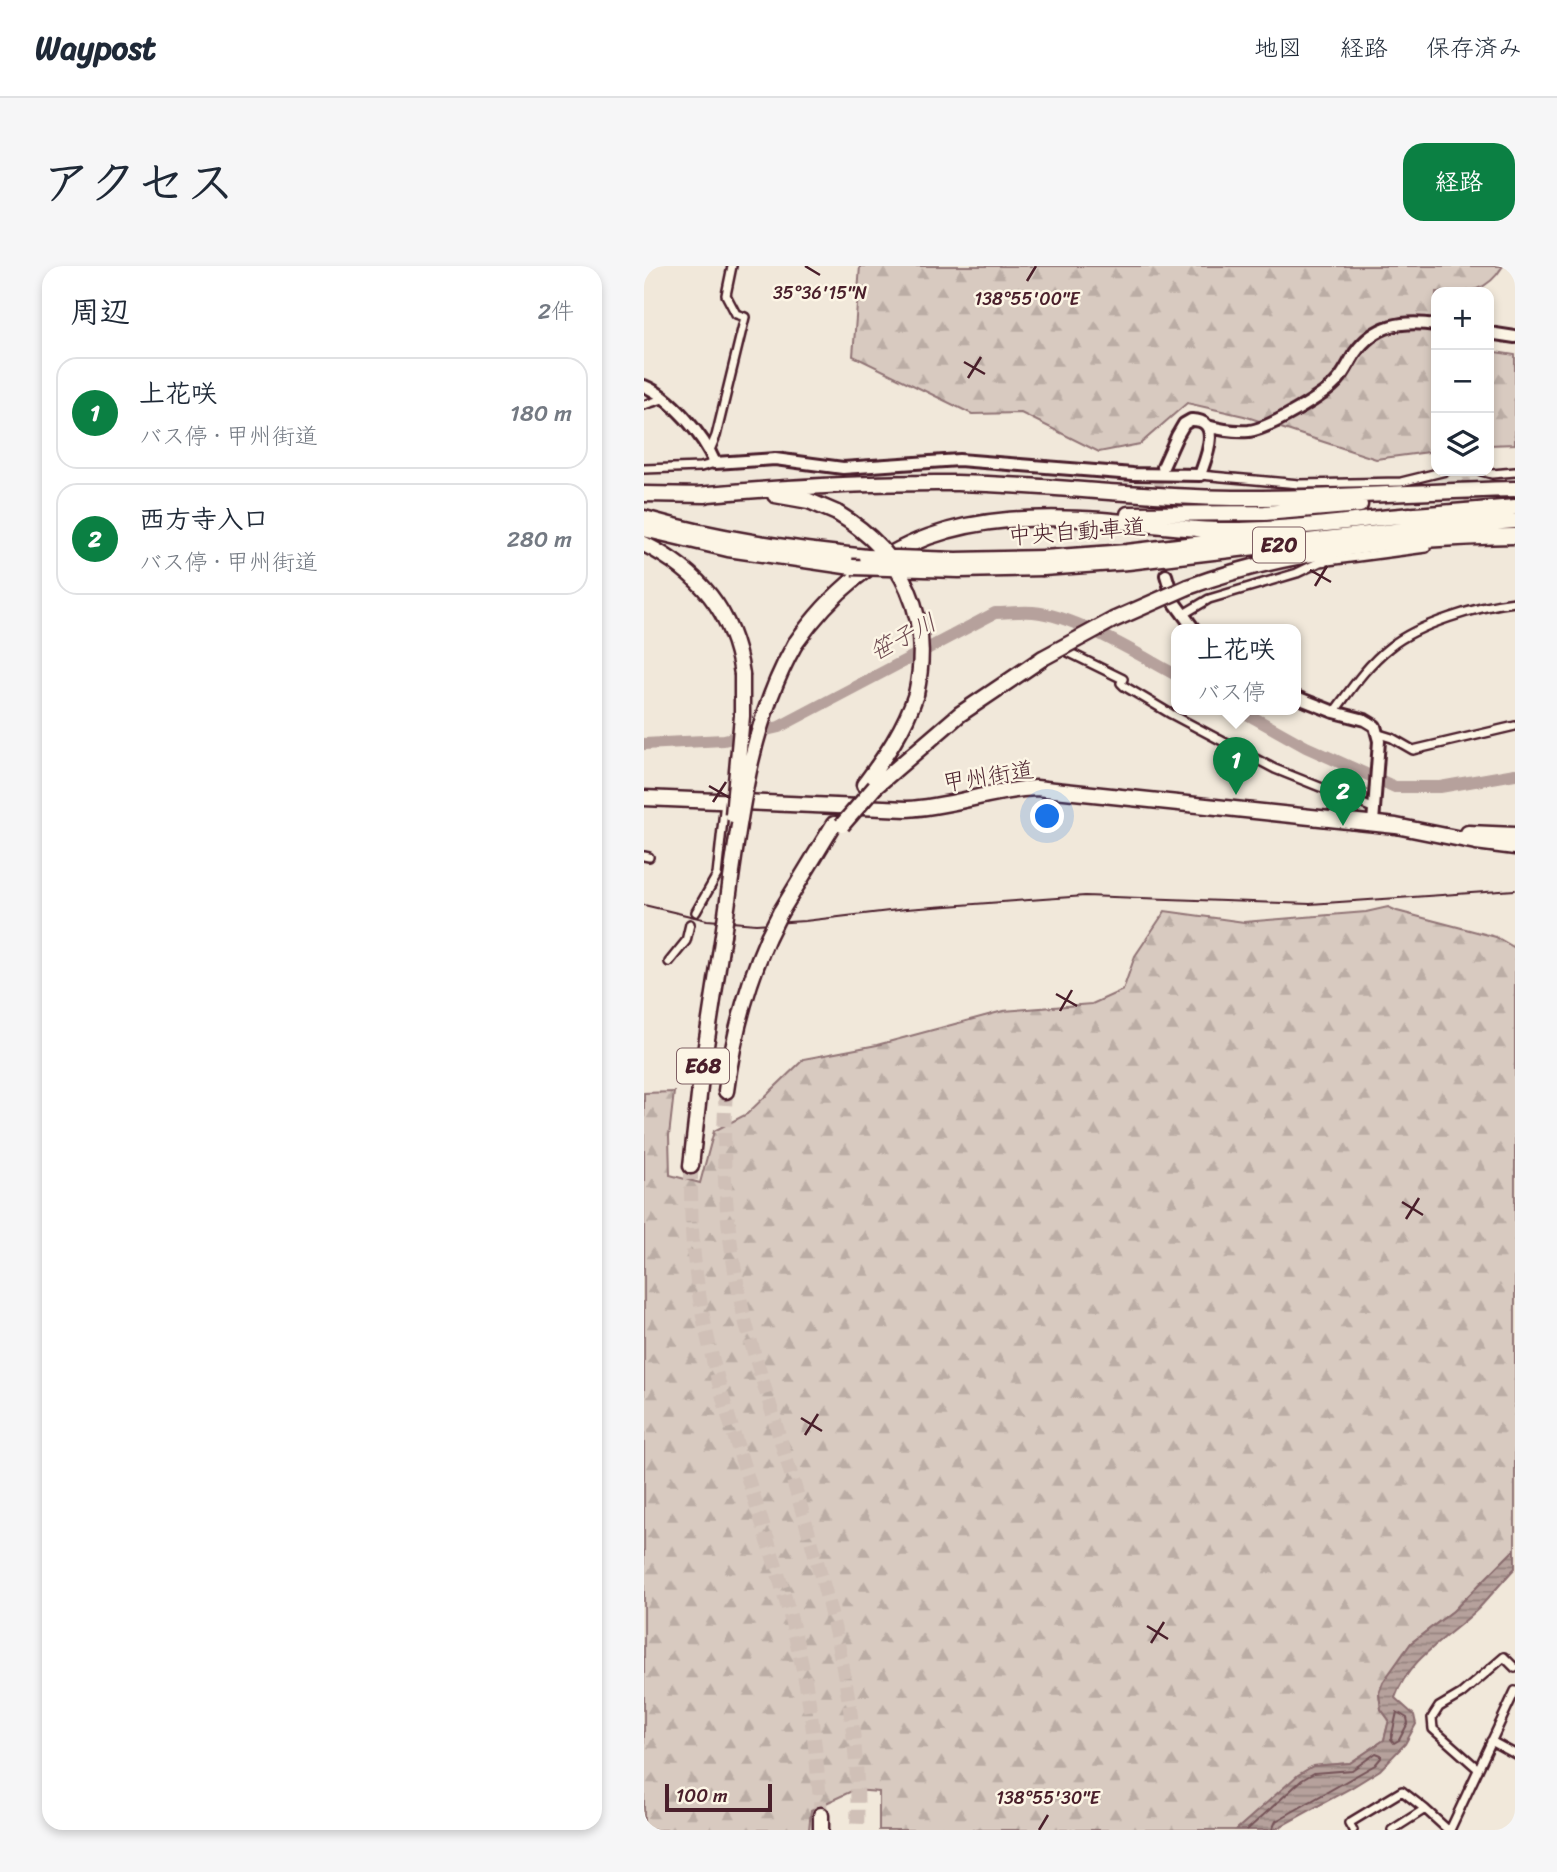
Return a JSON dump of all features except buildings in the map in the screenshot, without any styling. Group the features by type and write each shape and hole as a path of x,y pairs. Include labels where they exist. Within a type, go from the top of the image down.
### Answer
{"highway":[{"path":"697,495 809,486 896,483 1011,486 1233,498 1515,491"},
{"path":"722,935 746,785 758,732 774,685 794,644 824,606 858,574 877,562 917,540 942,531 994,520 1055,515 1265,513 1515,491"},
{"path":"644,494 781,495 809,501 854,523 882,548 915,607 922,642 921,668 916,694 900,732 870,786"},
{"name":"中央自動車道","path":"644,529 728,549 852,567 959,570 1044,563 1410,515 1515,507"},
{"path":"994,520 1069,518 1240,530 1410,515"},
{"name":"中央自動車道","path":"644,518 774,546 867,557 1044,563 1128,562 1411,529 1515,521"},
{"path":"870,786 960,713 1043,658 1125,615 1188,587 1231,572 1288,558 1414,542 1515,536"},
{"path":"644,544 683,567 706,590 730,628 738,651 742,674 742,716 722,935"},
{"name":"E68","path":"726,1091 740,1012 768,937 791,893 838,825 870,786"},
{"name":"甲州街道","path":"644,798 908,809 942,806 1006,791 1036,788 1374,816 1421,830 1514,838"},
{"name":"E68","path":"691,1166 722,935"}],"street":[{"path":"710,450 745,317 736,314 726,295 732,266"},
{"path":"1163,467 1184,424 1191,420 1199,419 1207,426 1230,432 1253,430 1316,399 1336,383 1367,338 1381,328 1400,323 1431,325"},
{"path":"1494,334 1515,337"},
{"path":"644,386 666,398 710,450 715,463"},
{"path":"644,405 666,398"},
{"path":"1200,475 1210,446 1211,436 1207,426"},
{"path":"644,469 701,467 715,463 775,459 843,468 959,460 1133,474 1200,475 1312,484 1401,482 1431,475"},
{"path":"1494,474 1515,472"},
{"path":"1182,615 1209,599 1297,573 1321,562 1426,548"},
{"path":"1166,575 1174,602 1190,624"},
{"path":"1334,712 1362,673 1391,645 1445,618 1515,601"},
{"path":"1068,652 1123,679 1121,683 1124,686 1171,714"},
{"path":"1173,715 1275,769 1374,816 1379,738 1371,722 1301,699"},
{"path":"1379,738 1413,750 1515,726"},
{"path":"696,912 717,875 725,800"},
{"path":"669,962 686,941 690,923"},
{"path":"1478,1769 1433,1728 1433,1718 1438,1707 1461,1694 1504,1657 1515,1668"},
{"path":"1353,1830 1349,1823 1402,1791 1449,1830 1515,1691"},
{"path":"1491,1741 1515,1754"},
{"path":"1392,1830 1425,1809"}],"green space":[{"path":"860,266 1503,266 1482,287 1431,287 1431,452 1376,459 1244,416 1187,403 1140,444 1099,452 1021,413 972,414 853,356"},
{"path":"1494,352 1515,355 1515,444 1494,445"},
{"path":"1388,907 1496,937 1515,948 1515,1549 1453,1611 1411,1643 1379,1693 1381,1709 1389,1720 1384,1740 1350,1763 1313,1766 1236,1830 879,1830 879,1792 854,1790 811,1810 809,1830 644,1830 644,1093 674,1092 669,1136 670,1175 700,1183 714,1131 747,1114 804,1059 877,1045 1003,1011 1092,1004 1123,990 1135,956 1165,911 1244,922 1366,912"}],"water":[{"path":"1515,1549 1515,1568 1479,1608 1420,1659 1401,1684 1395,1698 1414,1715 1416,1724 1405,1744 1380,1770 1274,1830 1236,1830 1298,1775 1313,1766 1350,1763 1384,1740 1389,1720 1381,1709 1379,1693 1383,1682 1411,1643 1453,1611"}],"waterway":[{"name":"笹子川","path":"644,744 724,740 779,727 995,613 1033,612 1068,621 1106,637 1171,672"},
{"name":"笹子川","path":"1249,715 1306,747 1395,787 1440,787 1515,774"}],"tunnel":[{"path":"1163,467 1152,512 1153,537 1166,575"},
{"path":"1466,478 1469,512"},
{"path":"726,1091 725,1171 728,1223 736,1276 751,1341 817,1562 843,1668 857,1775 857,1830"},
{"path":"691,1166 693,1246 710,1349 799,1652 813,1733 821,1815"}],"railway":[{"path":"644,905 707,920 756,924 906,909 1085,896 1310,904 1515,890"}],"place":[{"name":"上花咲","path":"1236,795"},
{"name":"西方寺入口","path":"1343,826"}]}
